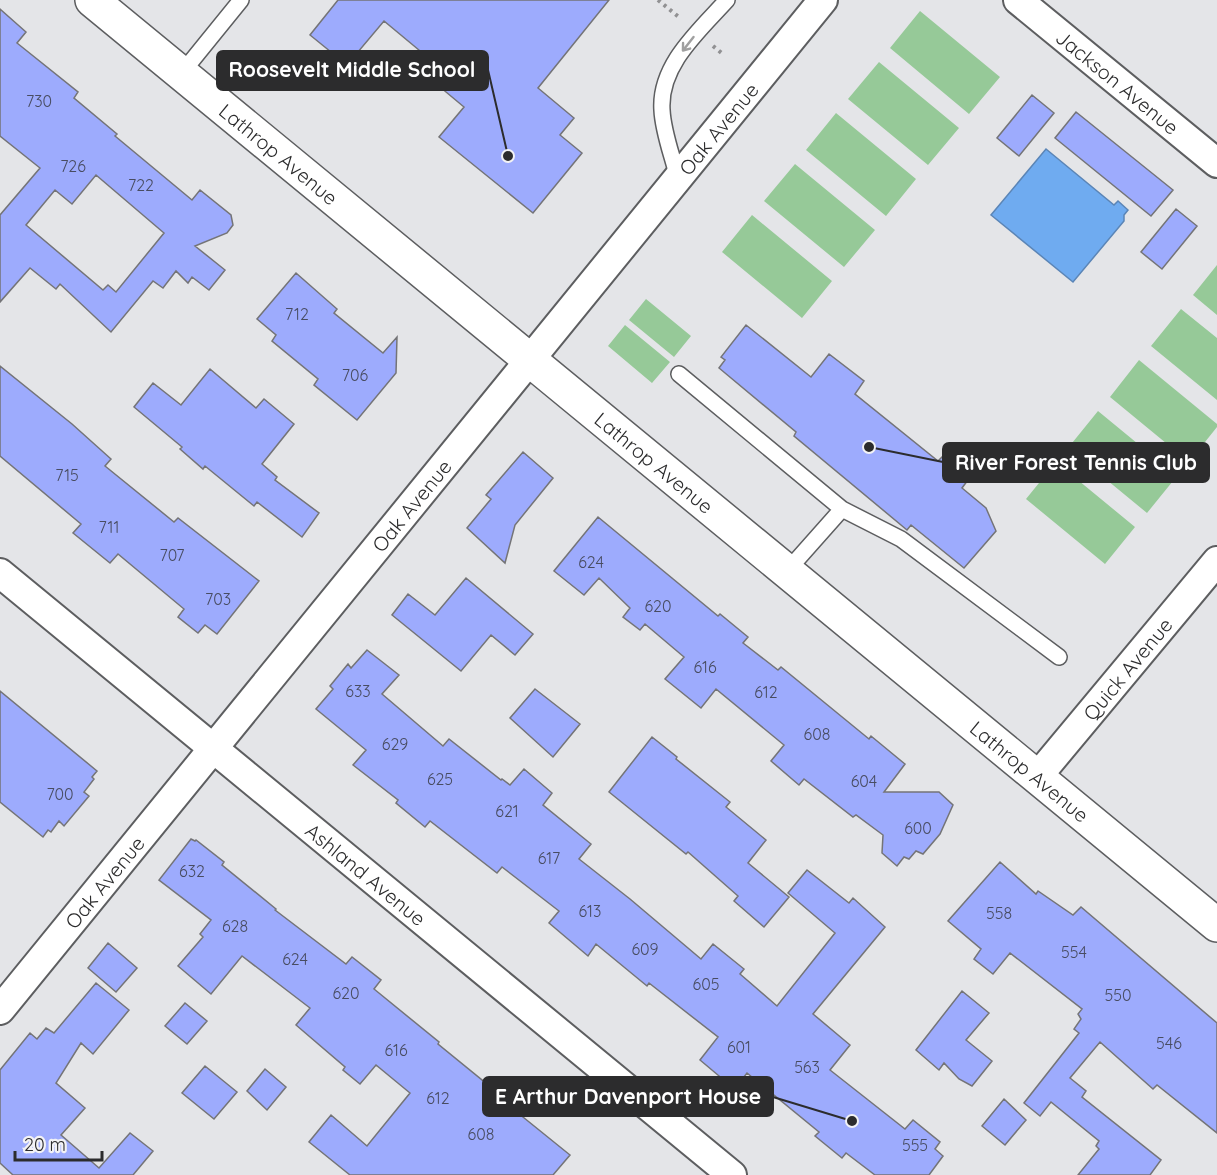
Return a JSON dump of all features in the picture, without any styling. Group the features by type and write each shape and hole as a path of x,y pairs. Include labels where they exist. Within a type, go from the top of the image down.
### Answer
{"street":[{"name":"Lathrop Avenue","path":"92,0 1217,925"},
{"name":"Oak Avenue","path":"0,1010 823,0"},
{"name":"Jackson Avenue","path":"1018,0 1217,163"},
{"name":"Quick Avenue","path":"1037,777 1217,561"},
{"name":"Ashland Avenue","path":"0,573 732,1175"}],"lane":[{"path":"181,74 241,0"},
{"path":"678,179 662,111 663,87 674,63 727,0"},
{"path":"679,374 842,509 901,539 1059,657"},
{"path":"787,571 842,509"}],"green space":[{"path":"920,11 1000,77 969,114 890,48"},
{"path":"879,62 959,128 928,165 848,99"},
{"path":"836,113 916,179 886,216 806,150"},
{"path":"795,164 875,230 844,267 764,201"},
{"path":"752,215 832,281 802,318 722,252"},
{"path":"1217,265 1217,315 1193,295"},
{"path":"646,299 691,336 674,357 629,320"},
{"path":"1181,309 1217,338 1217,400 1151,346"},
{"path":"625,325 670,362 652,383 608,346"},
{"path":"1139,360 1217,424 1189,462 1110,397"},
{"path":"1098,411 1177,476 1147,513 1068,448"},
{"path":"1056,462 1135,527 1105,564 1026,499"}],"water":[{"path":"1046,149 1114,205 1118,201 1128,210 1124,215 1124,221 1073,282 991,215"}],"building":[{"path":"338,0 609,0 538,88 574,118 560,135 582,153 533,213 439,137 464,107 434,82 443,70 384,21 347,65 310,35"},
{"path":"0,9 26,32 17,43 78,92 74,98 117,134 115,136 192,200 200,190 231,215 233,225 227,233 195,246 225,270 209,290 192,277 188,283 176,271 163,288 153,281 111,332 60,284 56,289 30,268 0,302 0,215 40,168 0,136","holes":["96,175 164,233 116,292 108,285 103,290 26,225 55,190 72,204"]},
{"path":"1032,95 1054,113 1019,156 997,138"},
{"path":"1076,112 1173,190 1151,216 1055,138"},
{"path":"1176,209 1197,226 1162,269 1141,252"},
{"path":"296,273 337,309 334,313 383,353 397,337 396,373 357,420 314,385 318,379 272,341 276,335 257,319"},
{"path":"746,325 811,377 829,354 864,381 855,394 938,461 947,452 974,472 962,488 986,508 996,531 964,568 911,525 907,530 794,436 796,432 719,368 725,360 721,357"},
{"path":"0,366 111,459 105,466 174,522 178,518 259,581 217,634 205,625 198,633 178,617 184,609 118,554 110,563 73,533 81,524 0,456"},
{"path":"210,369 256,408 264,399 294,424 262,464 277,477 275,480 319,513 302,537 257,502 254,506 205,466 203,469 180,449 182,447 134,407 153,383 181,405"},
{"path":"523,452 553,478 515,525 505,563 467,528 491,499 486,495"},
{"path":"598,517 718,616 720,614 748,637 743,643 778,670 781,667 869,739 871,736 905,764 884,792 939,792 953,805 940,834 923,854 916,851 909,859 904,857 897,866 882,853 883,835 856,815 853,817 804,779 799,785 771,761 784,745 716,689 701,708 665,679 684,657 645,624 640,630 623,617 630,608 599,578 584,595 554,571"},
{"path":"466,578 533,634 515,655 491,635 461,671 392,615 408,594 435,615"},
{"path":"367,650 399,675 382,694 443,746 449,739 510,785 524,769 552,793 543,805 591,844 579,859 701,959 713,944 744,969 740,974 777,1006 835,933 788,893 807,870 849,903 853,898 885,927 813,1014 850,1045 830,1070 905,1129 913,1120 940,1142 935,1149 943,1156 929,1175 875,1175 846,1153 842,1158 815,1136 819,1132 747,1073 740,1082 737,1080 731,1086 700,1060 718,1037 649,983 647,986 596,944 588,956 549,923 559,911 502,867 497,873 430,821 425,827 396,803 398,800 353,765 366,750 316,709 333,689 330,686 348,664 351,668"},
{"path":"535,689 580,724 553,757 510,718"},
{"path":"0,691 97,771 84,792 89,796 64,826 59,821 51,832 48,830 43,837 0,802"},
{"path":"652,737 730,802 726,807 766,840 748,863 789,897 764,927 734,901 738,896 688,852 686,854 609,792"},
{"path":"191,839 196,840 224,862 222,865 275,910 346,964 352,957 381,980 374,989 570,1155 553,1175 350,1175 309,1142 331,1115 367,1146 410,1093 376,1065 360,1084 343,1070 345,1067 296,1025 310,1008 242,956 211,994 178,966 203,937 200,934 211,920 159,880"},
{"path":"1000,862 1036,894 1038,891 1073,915 1081,907 1217,1023 1217,1133 1157,1085 1153,1089 1100,1042 1070,1078 1086,1091 1082,1097 1161,1160 1150,1175 1078,1175 1099,1149 1096,1146 1099,1141 1051,1102 1040,1116 1024,1103 1079,1033 1074,1029 1081,1019 1078,1014 1082,1009 1010,953 993,974 974,959 981,949 948,921"},
{"path":"108,943 137,968 116,992 88,968"},
{"path":"96,983 129,1010 93,1054 81,1043 56,1083 85,1108 61,1135 99,1168 130,1133 153,1151 133,1175 13,1175 0,1163 0,1070 30,1033 37,1039 46,1028 54,1033"},
{"path":"962,991 989,1013 966,1040 992,1061 972,1086 959,1079 944,1063 939,1070 916,1050"},
{"path":"185,1003 207,1021 187,1044 165,1026"},
{"path":"205,1066 237,1092 214,1119 182,1093"},
{"path":"265,1069 286,1087 267,1110 247,1091"},
{"path":"1004,1099 1026,1120 1005,1145 982,1126"}],"place":[{"name":"Roosevelt Middle School","path":"508,156"},
{"name":"River Forest Tennis Club","path":"869,447"},
{"name":"E Arthur Davenport House","path":"852,1121"}]}
